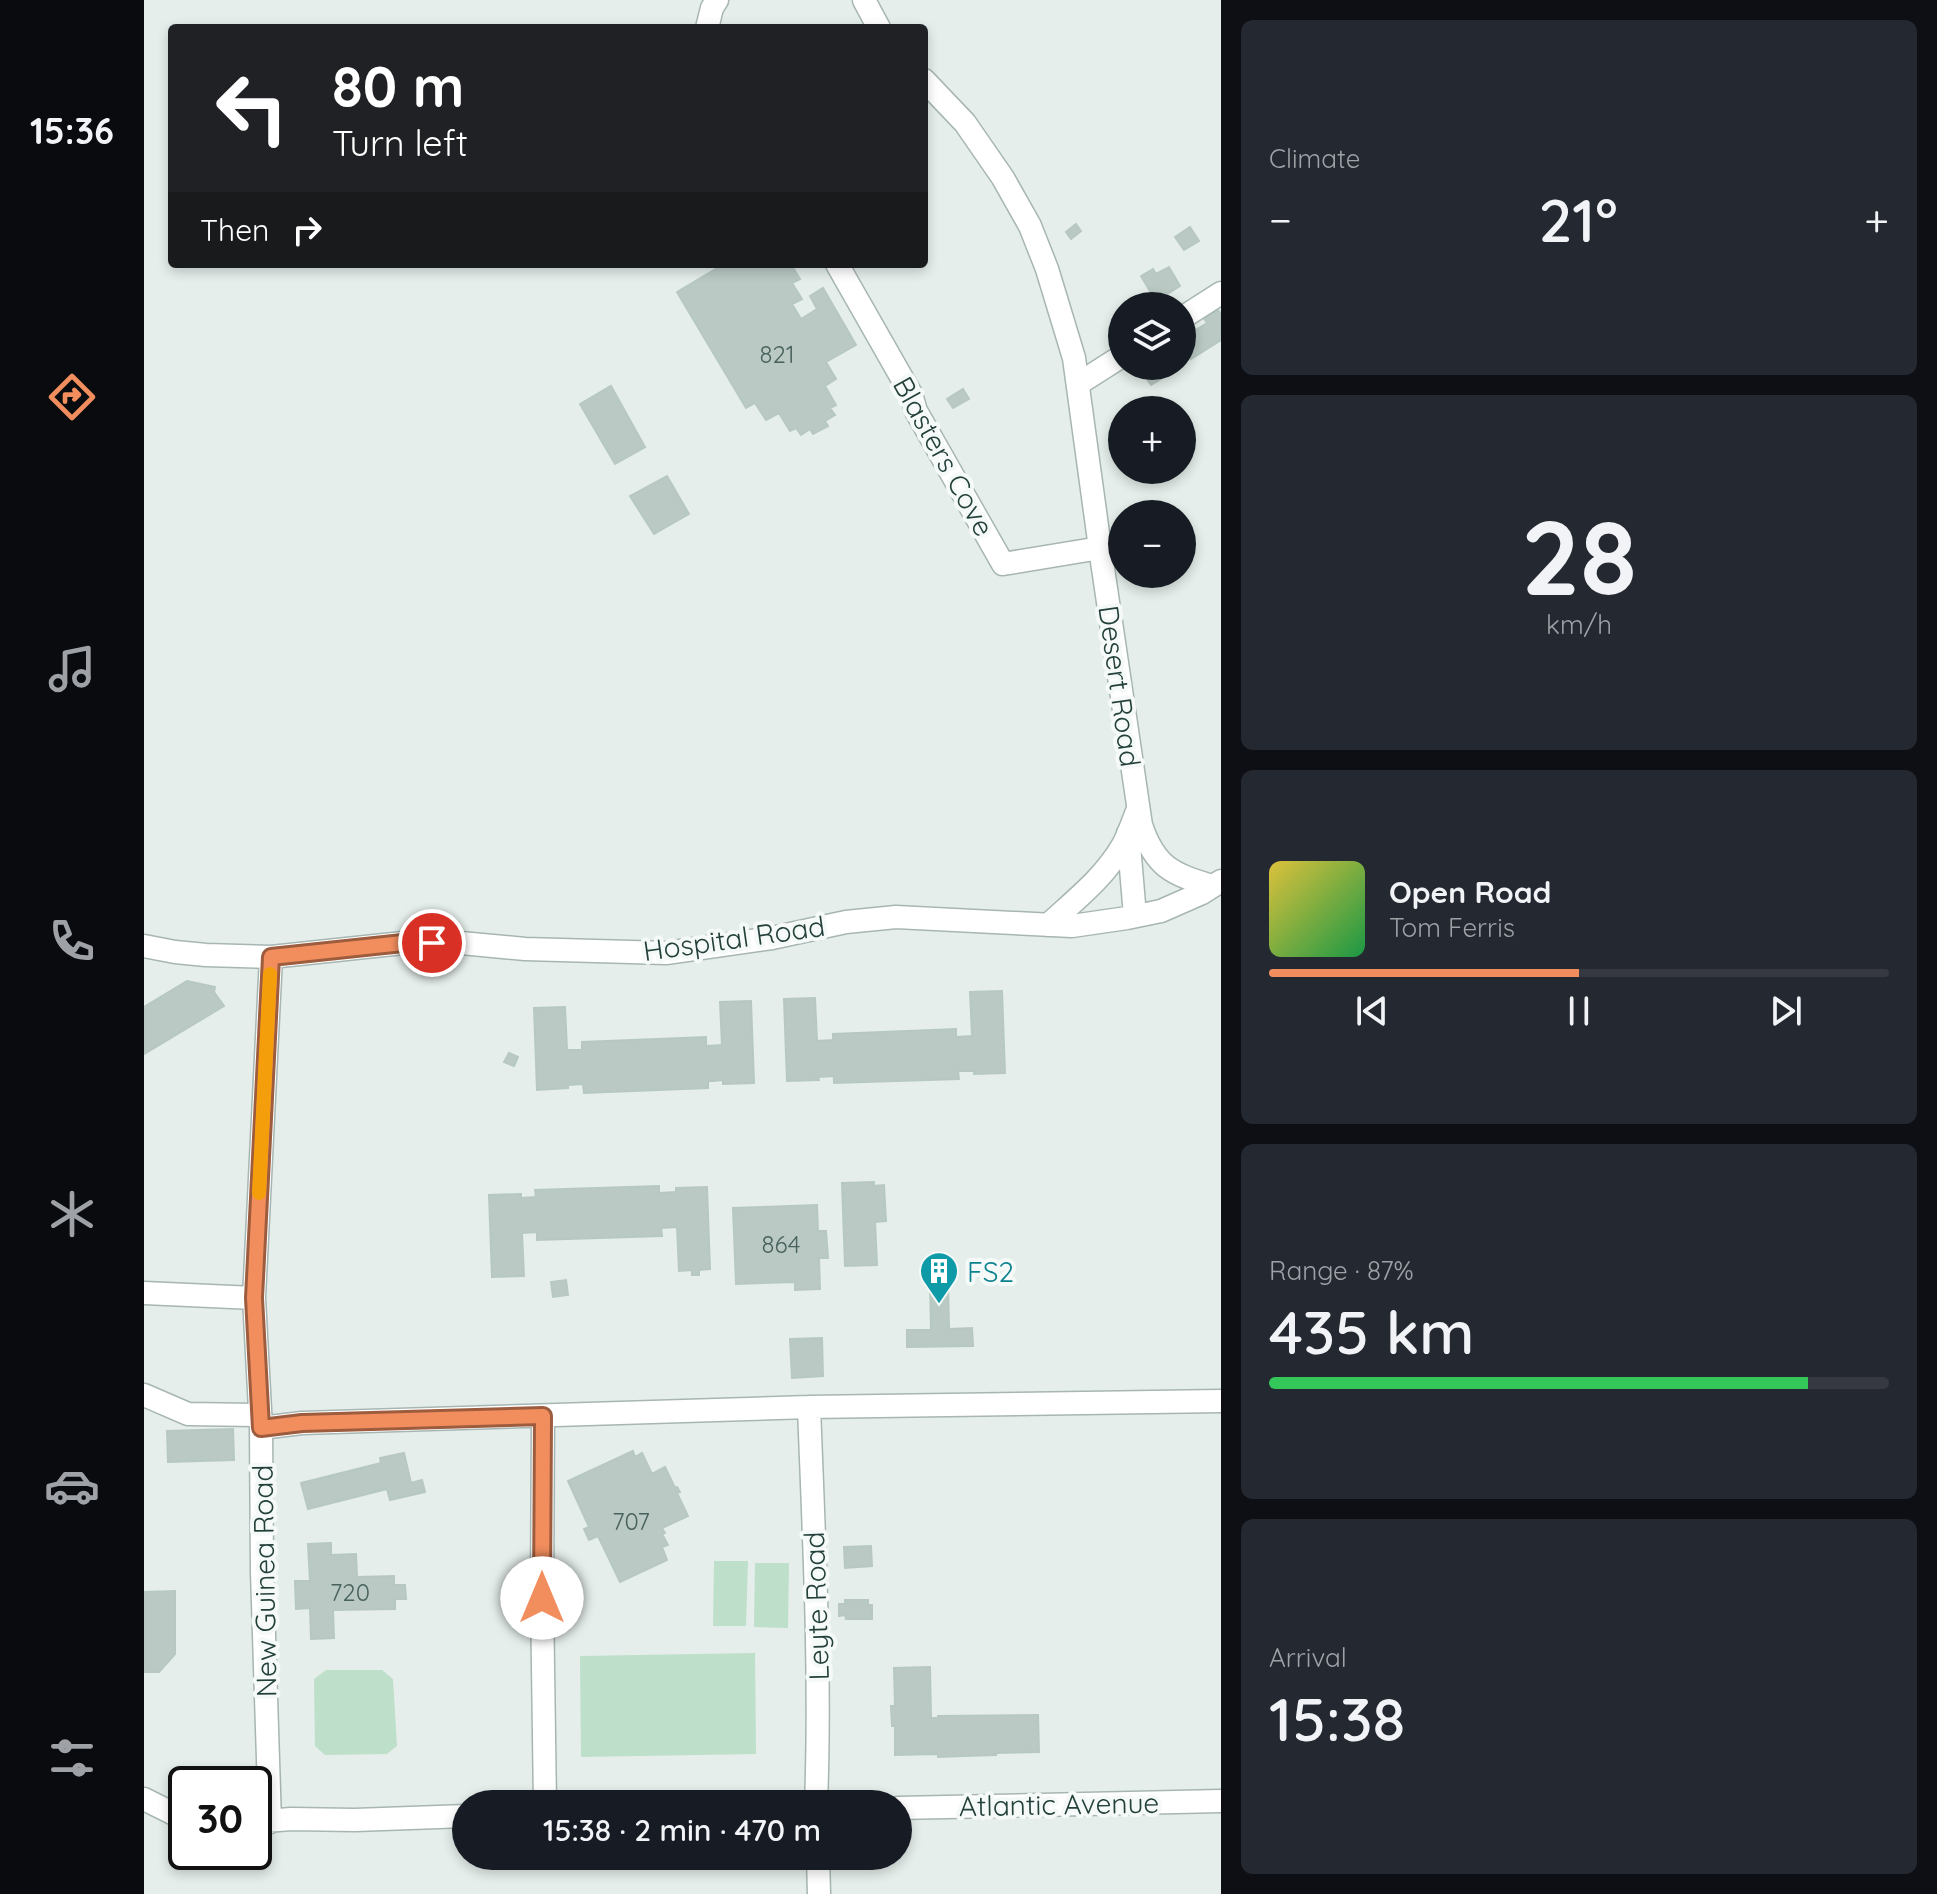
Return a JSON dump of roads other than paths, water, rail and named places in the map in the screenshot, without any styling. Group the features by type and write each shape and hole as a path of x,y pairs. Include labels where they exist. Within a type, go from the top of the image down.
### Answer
{"street":[{"path":"708,24 717,0"},
{"path":"864,0 877,24"},
{"name":"Desert Road","path":"928,84 965,123 1003,178 1030,226 1047,269 1074,358 1138,809 1147,845 1161,863 1170,907"},
{"name":"Blasters Cove","path":"839,268 1003,564 1100,548"},
{"path":"1196,309 1221,293"},
{"path":"1078,384 1108,365"},
{"path":"1048,925 1110,866 1138,809"},
{"path":"1128,832 1135,916"},
{"path":"1161,863 1181,877 1217,884"},
{"name":"Hospital Road","path":"144,946 206,955 271,957 403,943 666,953 772,938 846,922 896,917 1072,926 1161,911 1217,884"},
{"name":"New Guinea Road","path":"262,1766 260,1421 254,1298 271,957"},
{"path":"144,1293 254,1298"},
{"path":"144,1395 188,1414 302,1423 809,1407 1221,1401"},
{"name":"Leyte Road","path":"809,1407 818,1650 817,1790"},
{"path":"543,1416 545,1790"},
{"path":"144,1799 168,1811"},
{"name":"Atlantic Avenue","path":"912,1808 1221,1801"},
{"path":"272,1821 452,1817"},
{"path":"818,1870 819,1894"}],"place":[{"name":"FS2","path":"939,1305"}]}
